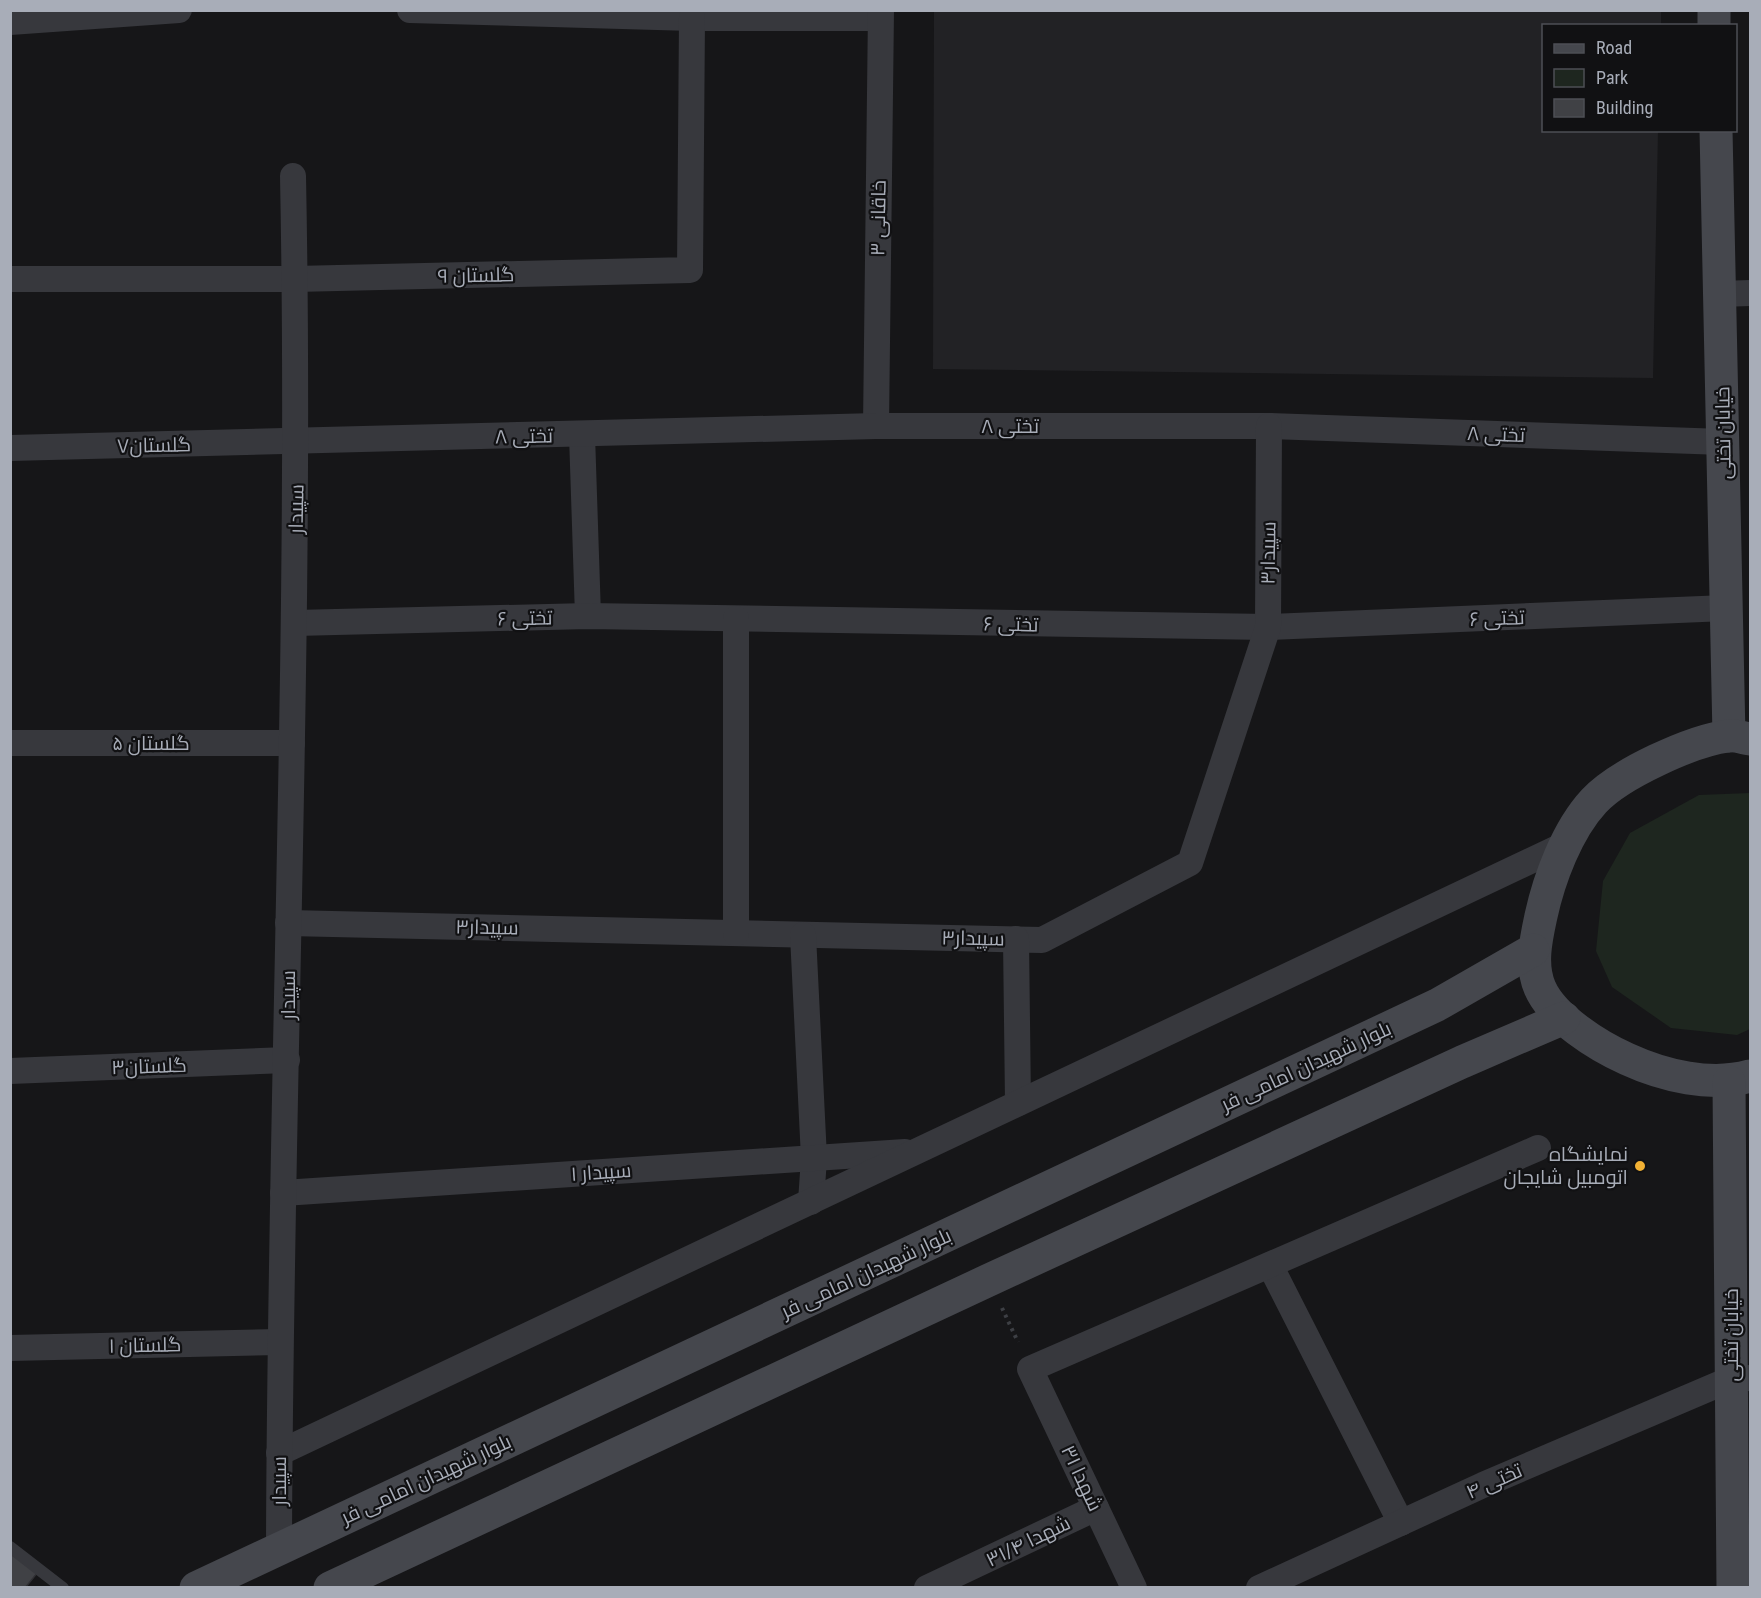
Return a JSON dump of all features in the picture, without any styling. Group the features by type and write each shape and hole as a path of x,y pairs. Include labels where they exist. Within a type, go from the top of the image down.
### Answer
{"street":[{"path":"10,22 179,10"},
{"path":"410,10 692,18 880,14"},
{"name":"خاقانی ۳","path":"876,426 880,14"},
{"name":"گلستان ۹","path":"10,279 295,279 690,270 692,18"},
{"name":"خیابان تختی","path":"1716,132 1735,294 1723,442 1726,608 1740,737"},
{"name":"سپیدار","path":"279,1549 280,1342 297,442 293,176"},
{"name":"تختی ۸","path":"297,442 876,426 1269,426 1723,442"},
{"name":"سپیدار۳","path":"288,922 1042,940 1190,863 1268,627 1269,426"},
{"path":"582,435 588,616"},
{"name":"گلستان۷","path":"10,448 297,442"},
{"name":"تختی ۶","path":"295,624 588,616 1268,627 1726,608"},
{"path":"736,619 736,933"},
{"path":"1740,737 1680,750 1628,774 1594,801 1566,844 1545,894 1533,950 1540,988 1564,1018 1600,1047 1637,1064 1671,1075 1740,1079"},
{"name":"گلستان ۵","path":"10,743 292,743"},
{"path":"279,1453 1566,844"},
{"path":"803,935 814,1158 810,1202"},
{"path":"1016,939 1018,1103"},
{"name":"بلوار شهیدان امامی فر","path":"196,1587 1437,1005 1533,950"},
{"path":"330,1587 988,1280 1462,1062 1564,1018"},
{"name":"گلستان۳","path":"10,1071 287,1060"},
{"name":"خیابان تختی","path":"1739,1586 1740,1079"},
{"path":"1030,1369 1538,1148"},
{"name":"سپیدار ۱","path":"283,1193 918,1151"},
{"path":"1270,1265 1401,1523"},
{"name":"گلستان ۱","path":"10,1348 280,1342"},
{"name":"شهدا ۳۱","path":"1030,1369 1134,1587"},
{"name":"تختی ۴","path":"1259,1587 1401,1523 1741,1378"},
{"name":"شهدا ۳۱/۴","path":"927,1587 1096,1509"}],"lane":[{"path":"10,1547 63,1587"}],"path":[{"path":"988,1280 1030,1369"}],"shaded area":[{"path":"934,11 1661,11 1661,24 1542,24 1542,132 1658,132 1653,378 933,369"}],"green space":[{"path":"1750,793 1750,1029 1737,1035 1671,1028 1612,987 1596,951 1603,881 1630,833 1699,795"}],"building":[{"path":"10,1551 38,1572 25,1588 10,1588"}],"place":[{"name":"نمایشگاه اتومبیل شایجان","path":"1640,1166"}]}
